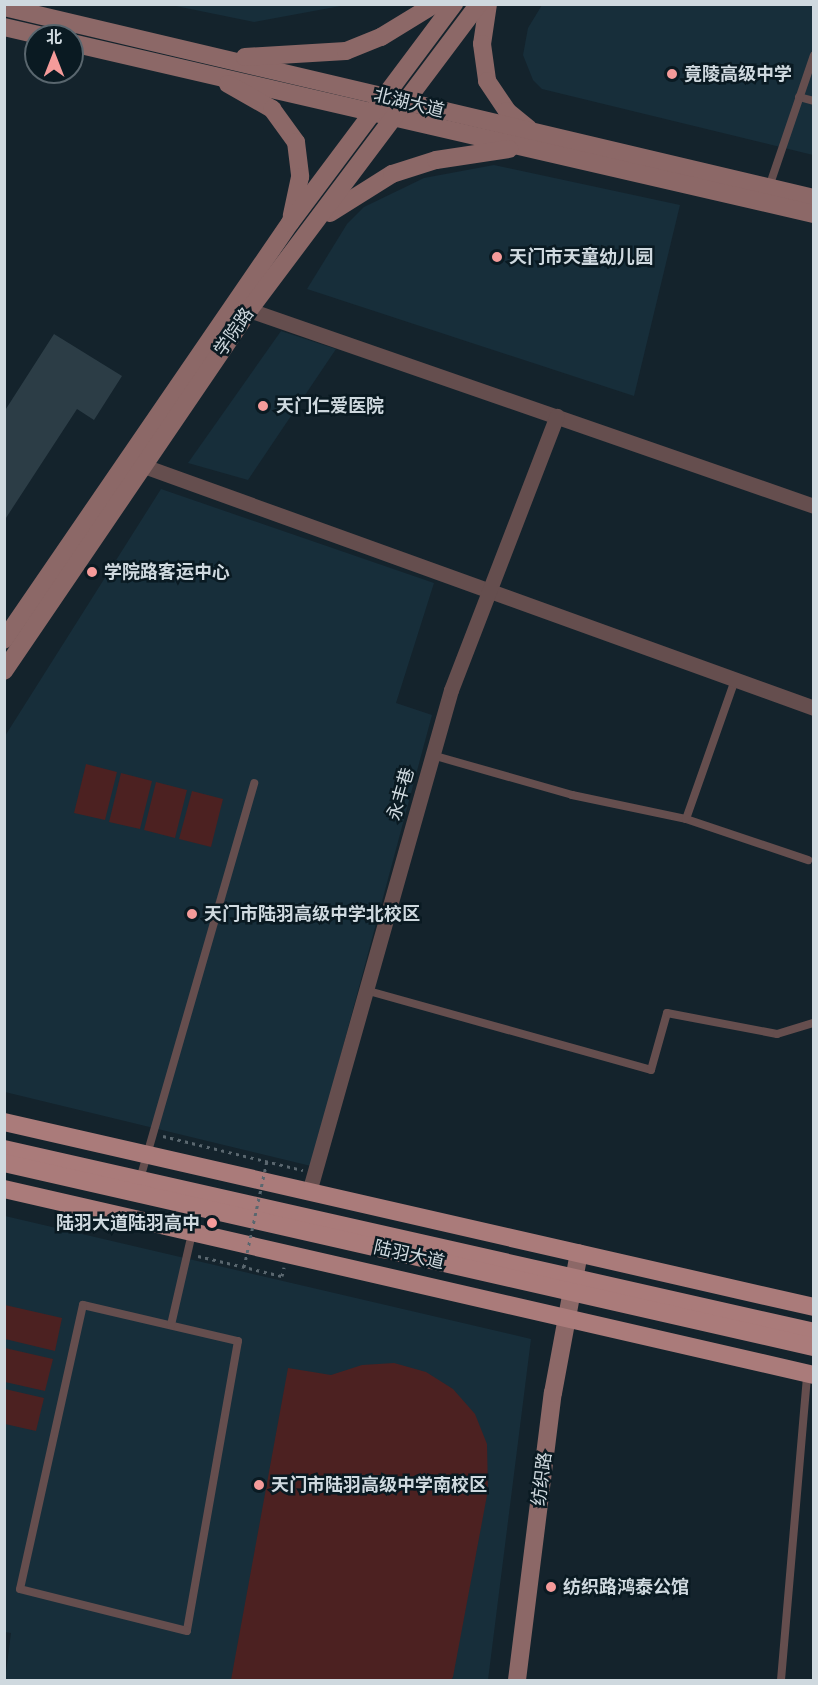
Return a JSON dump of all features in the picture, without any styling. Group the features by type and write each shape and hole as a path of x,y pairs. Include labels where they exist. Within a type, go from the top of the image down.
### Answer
{"main road":[{"path":"217,57 346,51 381,37 435,4"},
{"name":"学院路","path":"4,671 10,643 290,223 454,4"},
{"name":"学院路","path":"10,643 141,465 249,310 479,4"},
{"path":"308,232 350,197 392,174 530,140 487,81 482,44 488,4"},
{"name":"北湖大道","path":"4,7 384,97 400,110"},
{"path":"4,27 24,32"},
{"name":"北湖大道","path":"84,46 372,111 400,110 530,140 766,195 813,214"},
{"path":"207,74 272,109 296,142 300,177 290,223"},
{"name":"北湖大道","path":"766,195 813,198"},
{"path":"4,1122 813,1307"},
{"name":"陆羽大道","path":"4,1149 140,1179 573,1285 813,1347"},
{"name":"陆羽大道","path":"4,1163 198,1207 813,1332"},
{"path":"4,1189 810,1374"},
{"name":"纺织路","path":"517,1680 567,1318 579,1253"}],"street":[{"path":"249,310 813,506"},
{"name":"永丰巷","path":"309,1192 432,755 485,591 505,558 557,416"},
{"path":"141,465 813,708"}],"lane":[{"path":"766,195 813,55"},
{"path":"799,97 813,100"},
{"path":"686,819 735,680"},
{"path":"432,755 572,795 686,819 808,860"},
{"path":"140,1179 254,783"},
{"path":"365,990 651,1070 668,1013 777,1034 813,1023"},
{"path":"171,1325 198,1207"},
{"path":"83,1305 171,1325 238,1341 187,1631 20,1589 83,1305"},
{"path":"781,1680 810,1374"}],"path":[{"path":"154,1134 313,1172"},
{"path":"244,1267 267,1161"},
{"path":"209,1259 282,1276"}],"shaded area":[{"path":"171,5 346,5 254,22"},
{"name":"竟陵高级中学","path":"542,5 813,5 813,155 542,89 533,80 523,55 528,28"},
{"name":"天门市天童幼儿园","path":"494,165 680,205 634,396 307,289 347,224 364,207 424,178"},
{"name":"天门仁爱医院","path":"281,331 336,349 248,480 188,463"},
{"name":"天门市陆羽高级中学北校区","path":"161,489 434,583 396,703 432,715 311,1166 5,1092 5,736"},
{"path":"86,764 117,772 105,820 74,813"},
{"path":"121,773 152,781 140,829 109,822"},
{"path":"156,782 187,790 175,838 144,830"},
{"path":"192,791 223,799 211,847 179,839"},
{"name":"天门市陆羽高级中学南校区","path":"5,1216 531,1339 488,1680 5,1680 11,1633 5,1632"},
{"path":"5,1305 62,1318 55,1351 5,1339"},
{"path":"5,1348 53,1359 45,1391 5,1382"},
{"path":"394,1363 426,1372 453,1389 475,1414 487,1444 488,1490 453,1677 451,1680 231,1680 288,1368 331,1375 362,1365"},
{"path":"5,1389 44,1398 36,1431 5,1424"}],"building":[{"path":"54,334 122,376 94,420 77,409 4,521 4,412"}],"place":[{"name":"竟陵高级中学","path":"672,74"},
{"name":"天门市天童幼儿园","path":"497,257"},
{"name":"天门仁爱医院","path":"263,406"},
{"name":"学院路客运中心","path":"92,572"},
{"name":"天门市陆羽高级中学北校区","path":"192,914"},
{"name":"陆羽大道陆羽高中","path":"212,1223"},
{"name":"天门市陆羽高级中学南校区","path":"259,1485"},
{"name":"纺织路鸿泰公馆","path":"551,1587"}]}
